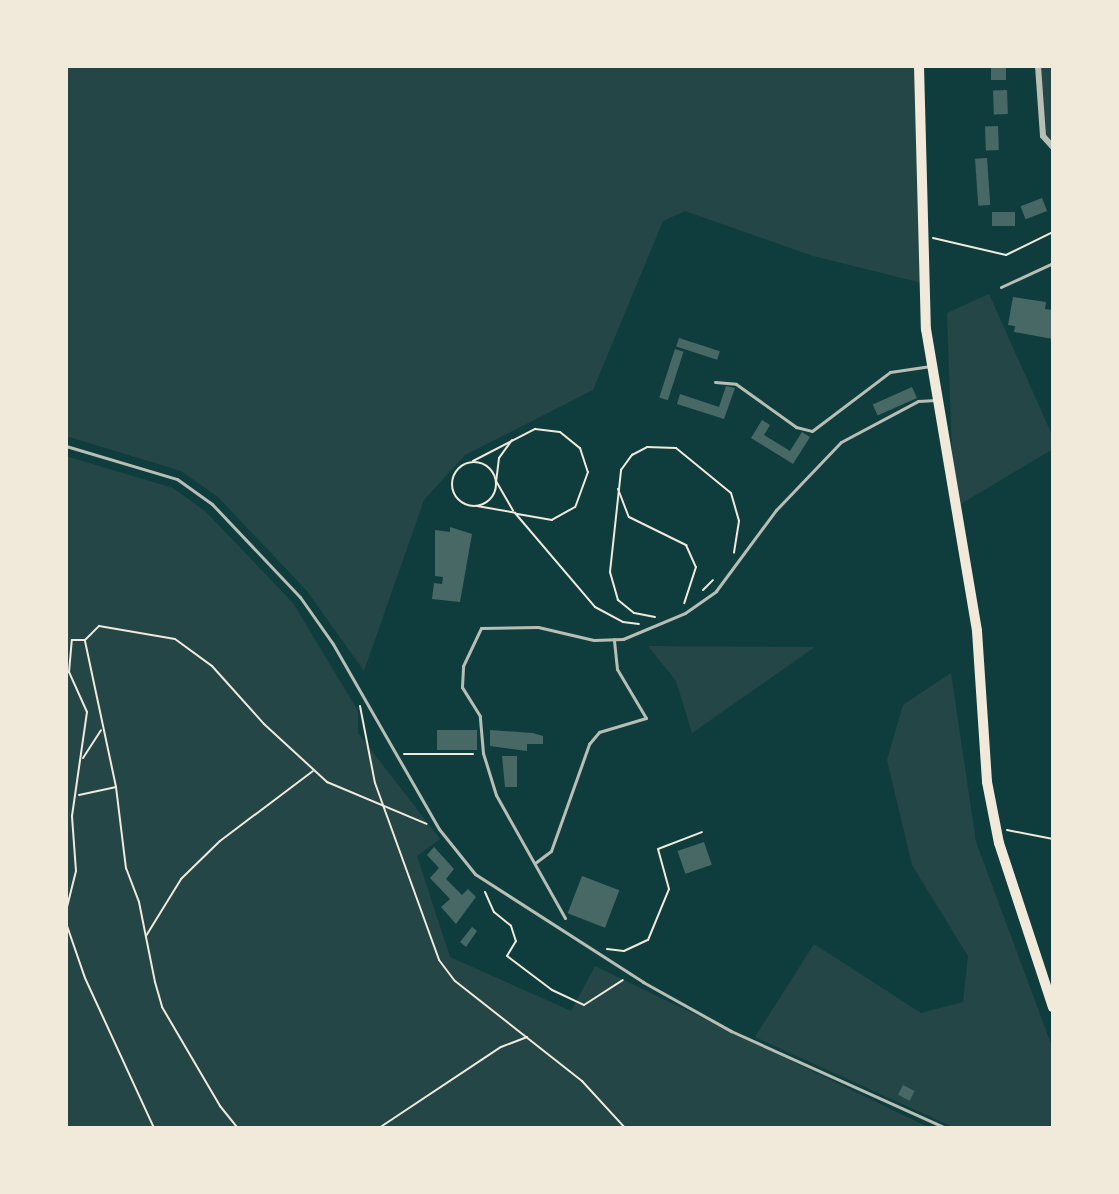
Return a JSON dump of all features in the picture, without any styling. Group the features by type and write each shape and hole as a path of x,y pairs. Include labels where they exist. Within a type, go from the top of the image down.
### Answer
{"main road":[{"path":"919,66 920,235 931,366 977,631 987,782 996,828 1053,1007"}],"street":[{"path":"1038,66 1043,136 1053,147"}],"lane":[{"path":"1001,287 1053,263"},
{"path":"715,382 736,384 796,427 812,431 890,372 931,366"},
{"path":"565,918 496,795 483,753 480,716 462,687 463,666 481,628 538,627 614,639 685,613 716,591 786,498 841,442 918,401 936,400"},
{"path":"66,446 177,479 212,504 300,597 333,644 358,695 439,829 486,883 631,975 731,1031 946,1128"},
{"path":"535,863 551,851 589,744 599,732 646,718 617,669 614,639"}],"path":[{"path":"920,235 1006,255 1053,232"},
{"path":"535,429 560,432 580,448 588,472 582,497 564,515 539,521 457,499 452,486 455,472 473,461 535,429"},
{"path":"477,506 489,499 496,481 499,458 512,440"},
{"path":"473,461 490,469 515,513 595,607 623,622 662,618 634,613 612,587 618,489 624,462 647,447 665,444 691,456 731,493 738,507 738,533 729,561"},
{"path":"618,489 629,517 675,538 692,556 695,580 677,611 720,573"},
{"path":"66,911 76,871 72,816 78,795 87,712 69,672 72,640 85,640 99,626 175,639 212,666 327,782 439,829"},
{"path":"85,640 101,730 116,787 126,868 162,1007 220,1106 238,1128"},
{"path":"358,695 367,754 439,960 455,981 537,1042 582,1081 625,1128"},
{"path":"82,759 101,730"},
{"path":"391,752 483,753"},
{"path":"146,937 181,879 220,841 313,770"},
{"path":"78,795 116,787"},
{"path":"996,828 1053,839"},
{"path":"605,949 624,951 648,940 669,889 658,849 702,832"},
{"path":"486,883 484,899 511,926 516,941 507,956 552,990 584,1005 631,975"},
{"path":"66,923 85,978 154,1128"},
{"path":"379,1128 513,1040 529,1037 537,1042"}],"shaded area":[{"path":"66,66 919,66 922,283 813,256 685,211 663,221 593,390 465,455 424,500 364,671 307,591 218,497 181,471 66,436"},
{"path":"1039,66 1053,66 1053,143 1043,136"},
{"path":"989,294 1053,437 1053,449 954,508 947,313"},
{"path":"66,456 173,488 205,511 293,603 358,711 358,733 440,839 417,856 450,957 571,1011 595,966 930,1128 66,1128"},
{"path":"648,646 815,647 692,733 676,681"},
{"path":"951,673 976,842 1053,1049 1053,1128 955,1128 755,1037 814,944 921,1013 963,1002 968,956 912,865 887,760 903,705"}],"building":[{"path":"991,66 1006,66 1006,80 991,80"},
{"path":"993,90 1007,90 1008,114 994,114"},
{"path":"985,126 998,126 999,150 986,150"},
{"path":"987,158 990,205 978,206 975,159"},
{"path":"1042,198 1047,211 1026,219 1021,206"},
{"path":"992,212 1015,212 1015,226 992,226"},
{"path":"1013,297 1046,302 1045,309 1053,310 1053,339 1014,332 1015,326 1008,325"},
{"path":"679,338 720,351 717,360 676,347"},
{"path":"675,349 684,352 668,400 659,398"},
{"path":"726,386 735,388 724,419 677,404 680,394 719,407"},
{"path":"912,387 917,398 878,415 873,404"},
{"path":"762,420 770,425 764,435 790,451 802,432 810,437 793,464 751,438"},
{"path":"450,527 472,534 460,602 432,599 434,583 442,584 443,577 435,576 435,530 450,532"},
{"path":"437,730 477,730 477,750 437,750"},
{"path":"490,730 533,733 543,736 543,744 527,744 527,751 490,746"},
{"path":"502,756 517,756 517,787 505,787"},
{"path":"704,842 712,865 685,874 678,851"},
{"path":"434,847 454,869 446,879 462,895 468,889 476,897 456,924 441,907 450,899 430,878 439,868 427,855"},
{"path":"582,876 619,890 605,928 568,913"},
{"path":"472,927 477,931 466,947 460,942"},
{"path":"903,1085 915,1091 910,1101 898,1095"}]}
